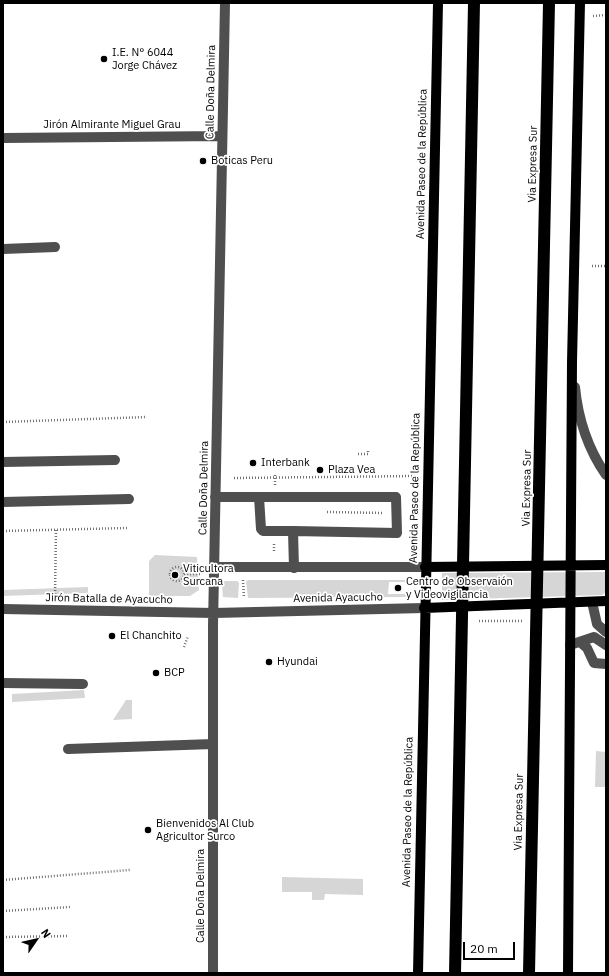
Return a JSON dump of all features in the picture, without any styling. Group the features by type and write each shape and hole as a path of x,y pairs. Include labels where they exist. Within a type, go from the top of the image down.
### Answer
{"highway":[{"path":"455,973 474,3"},
{"name":"Via Expresa Sur","path":"529,973 549,3"}],"main road":[{"name":"Avenida Paseo de la República","path":"418,973 424,608 438,3"},
{"path":"568,973 572,362 580,3"},
{"path":"425,566 606,565"},
{"name":"Avenida Ayacucho","path":"424,608 606,601"}],"street":[{"name":"Calle Doña Delmira","path":"212,973 214,567 225,3"},
{"name":"Jirón Almirante Miguel Grau","path":"3,138 222,136"},
{"path":"3,250 55,247"},
{"path":"572,362 579,417 588,442 606,475"},
{"path":"3,462 115,460"},
{"path":"215,497 259,497 396,497 397,533 263,531 260,529 259,497"},
{"path":"3,502 129,499"},
{"path":"293,531 294,568"},
{"path":"214,567 294,568 425,566"},
{"path":"570,645 594,637 604,629 597,624 592,602"},
{"name":"Avenida Ayacucho","path":"214,613 424,608"},
{"name":"Jirón Batalla de Ayacucho","path":"3,609 214,613"},
{"path":"594,637 606,645"},
{"path":"580,642 587,648 594,664 606,664"},
{"path":"3,683 83,684"},
{"path":"68,749 213,744"}],"path":[{"path":"592,266 606,266"},
{"path":"3,422 147,417"},
{"path":"358,454 368,454 368,451"},
{"path":"234,478 358,475 427,476"},
{"path":"320,512 396,513"},
{"path":"3,531 128,528"},
{"path":"55,610 56,530"},
{"path":"176,567 182,569 184,574 183,578 178,581 172,580 169,575 170,571 176,567"},
{"path":"184,574 200,574"},
{"path":"243,579 244,598"},
{"path":"462,621 536,621"},
{"path":"184,647 188,636"},
{"path":"3,880 130,870"},
{"path":"3,911 71,907"},
{"path":"3,937 69,936"}],"shaded area":[{"path":"155,555 197,557 199,590 190,596 149,596 149,561"},
{"path":"606,572 606,592 602,595 442,600 442,573"},
{"path":"407,580 407,582 389,582 388,594 407,594 407,597 248,598 246,581"},
{"path":"225,581 237,581 239,583 238,598 223,597 222,584"},
{"path":"88,587 88,593 3,596 3,590"},
{"path":"84,690 85,698 12,702 12,694"},
{"path":"126,700 132,700 132,719 113,720"},
{"path":"596,751 606,752 606,787 595,787"},
{"path":"282,877 363,879 363,895 325,894 324,900 312,900 312,892 282,892"}],"place":[{"name":"I.E. N° 6044 Jorge Chávez","path":"104,59"},
{"name":"Boticas Peru","path":"203,161"},
{"name":"Interbank","path":"253,463"},
{"name":"Plaza Vea","path":"320,470"},
{"name":"Viticultora Surcana","path":"175,575"},
{"name":"Centro de Observaión y Videovigilancia","path":"398,588"},
{"name":"El Chanchito","path":"112,636"},
{"name":"Hyundai","path":"269,662"},
{"name":"BCP","path":"156,673"},
{"name":"Bienvenidos Al Club Agricultor Surco","path":"148,830"}]}
